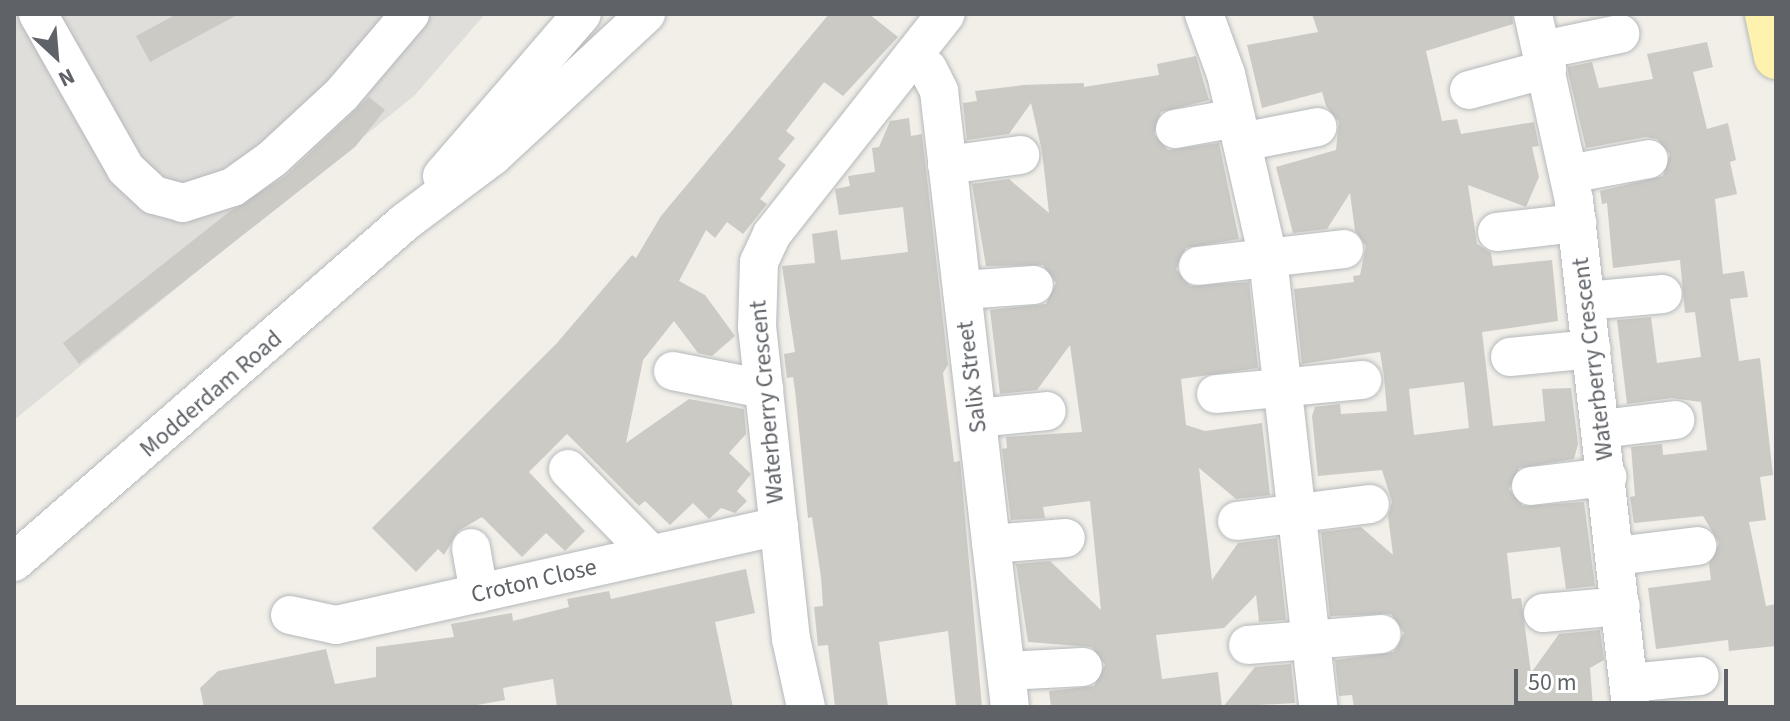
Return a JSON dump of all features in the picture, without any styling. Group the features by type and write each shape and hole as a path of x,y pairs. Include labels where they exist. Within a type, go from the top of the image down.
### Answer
{"main road":[{"path":"1767,14 1776,57"}],"street":[{"path":"38,14 126,169 154,195 183,203 225,192 273,158 342,94 410,14"},
{"name":"Modderdam Road","path":"405,222 582,14"},
{"name":"Modderdam Road","path":"14,562 405,222 493,156 646,14"},
{"name":"Waterberry Crescent","path":"806,707 791,639 764,389 756,304 763,251 946,14"},
{"path":"1218,18 1268,258 1318,707"},
{"path":"1469,90 1541,44 1620,34"},
{"name":"Waterberry Crescent","path":"1541,44 1577,223 1631,695"},
{"name":"Salix Street","path":"912,57 928,69 939,91 1008,689"},
{"path":"1175,129 1318,127"},
{"path":"947,165 1020,155"},
{"path":"1569,174 1649,159"},
{"path":"1497,232 1577,223"},
{"path":"1198,266 1344,249"},
{"path":"962,290 1034,285"},
{"path":"1586,301 1663,294"},
{"path":"1510,357 1592,349"},
{"path":"673,371 764,389"},
{"path":"1216,394 1362,380"},
{"path":"977,418 1047,411"},
{"path":"1601,429 1675,420"},
{"path":"568,469 651,554"},
{"path":"1531,486 1607,477"},
{"path":"1237,521 1370,504"},
{"name":"Croton Close","path":"290,615 336,625 779,526"},
{"path":"991,544 1066,538"},
{"path":"1616,556 1697,546"},
{"path":"471,548 479,593"},
{"path":"1543,613 1621,606"},
{"path":"1248,645 1382,634"},
{"path":"1008,689 1083,667"},
{"path":"1631,695 1700,676"}],"shaded area":[{"path":"14,14 485,14 415,95 14,420"}],"building":[{"path":"177,14 239,14 150,62 136,36"},
{"path":"829,14 869,14 898,37 843,96 824,82 786,131 795,138 778,159 786,165 760,199 767,204 743,234 727,222 715,238 706,230 679,281 705,295 735,336 712,356 698,353 674,321 643,360 626,443 689,399 744,409 746,434 729,453 751,474 737,491 747,501 735,513 721,508 709,519 693,503 670,525 645,501 639,506 567,434 529,472 585,531 565,551 546,533 522,557 482,517 458,531 444,555 438,549 416,572 372,528 557,343 632,255 636,258 661,216"},
{"path":"1312,14 1512,14 1513,24 1426,51 1442,121 1457,119 1461,134 1534,122 1539,146 1532,147 1539,177 1526,207 1468,185 1477,244 1491,253 1493,266 1552,260 1558,321 1482,332 1493,426 1545,421 1542,389 1571,388 1578,444 1574,459 1519,468 1509,489 1523,506 1584,502 1595,586 1566,589 1560,547 1507,553 1512,599 1521,598 1531,673 1559,634 1600,630 1604,660 1590,668 1593,707 1354,707 1352,695 1339,696 1335,660 1394,652 1404,633 1391,614 1330,616 1321,532 1361,527 1393,555 1388,516 1392,502 1382,470 1318,476 1312,416 1315,407 1340,404 1341,414 1387,411 1384,377 1380,352 1302,364 1294,289 1354,282 1353,276 1360,275 1366,246 1355,231 1350,193 1327,229 1293,233 1276,167 1336,150 1339,122 1326,106 1322,92 1262,108 1247,45 1318,32","holes":["1464,382 1469,428 1414,435 1409,389"]},
{"path":"1707,42 1713,67 1693,72 1707,129 1728,123 1736,160 1730,162 1737,194 1715,199 1723,274 1744,271 1748,297 1730,299 1739,361 1760,358 1773,475 1760,477 1766,520 1749,522 1766,606 1776,604 1776,646 1729,651 1728,640 1656,649 1648,588 1711,580 1709,564 1719,543 1703,516 1634,523 1630,497 1635,496 1631,447 1662,444 1663,455 1707,450 1701,402 1672,398 1627,404 1617,320 1651,317 1657,363 1701,357 1695,312 1685,313 1680,260 1613,268 1607,203 1602,204 1600,191 1663,176 1670,154 1657,139 1646,137 1586,148 1568,72 1568,67 1592,62 1599,88 1653,79 1647,54"},
{"path":"1196,56 1209,100 1161,112 1154,134 1168,150 1219,143 1239,239 1186,248 1176,269 1190,286 1249,282 1258,368 1181,379 1186,425 1205,431 1262,423 1270,495 1236,499 1199,468 1212,580 1238,543 1277,538 1286,620 1259,622 1256,595 1224,628 1156,635 1162,679 1218,672 1222,707 1051,707 1049,691 1094,686 1105,665 1092,647 1028,642 1016,564 1050,561 1101,610 1090,501 1043,507 1045,518 1011,520 1002,449 1007,448 1006,437 1082,432 1070,345 1037,390 1000,394 990,310 1046,304 1056,283 1043,265 986,266 972,184 1009,179 1049,213 1042,151 1031,103 1009,134 967,140 963,103 977,101 975,91 1023,85 1084,83 1084,87 1159,75 1157,64"},
{"path":"369,97 385,110 355,147 79,364 63,343 229,212 286,176"},
{"path":"909,118 911,136 922,134 948,365 943,373 954,462 960,461 982,707 956,707 948,631 879,642 888,707 835,707 828,645 818,646 814,607 823,606 821,577 812,517 808,518 793,377 787,378 784,354 795,352 782,266 815,263 812,234 837,230 841,260 908,252 903,207 839,215 835,189 850,186 848,176 875,172 872,148 879,147 890,121"},
{"path":"746,569 755,613 715,622 733,707 557,707 553,679 503,688 505,700 466,707 204,707 200,688 218,671 326,649 335,684 376,677 376,647 454,637 451,624 512,613 513,621 569,607 567,599 609,591 611,599"},
{"path":"1291,664 1295,703 1223,707 1255,667"}]}
